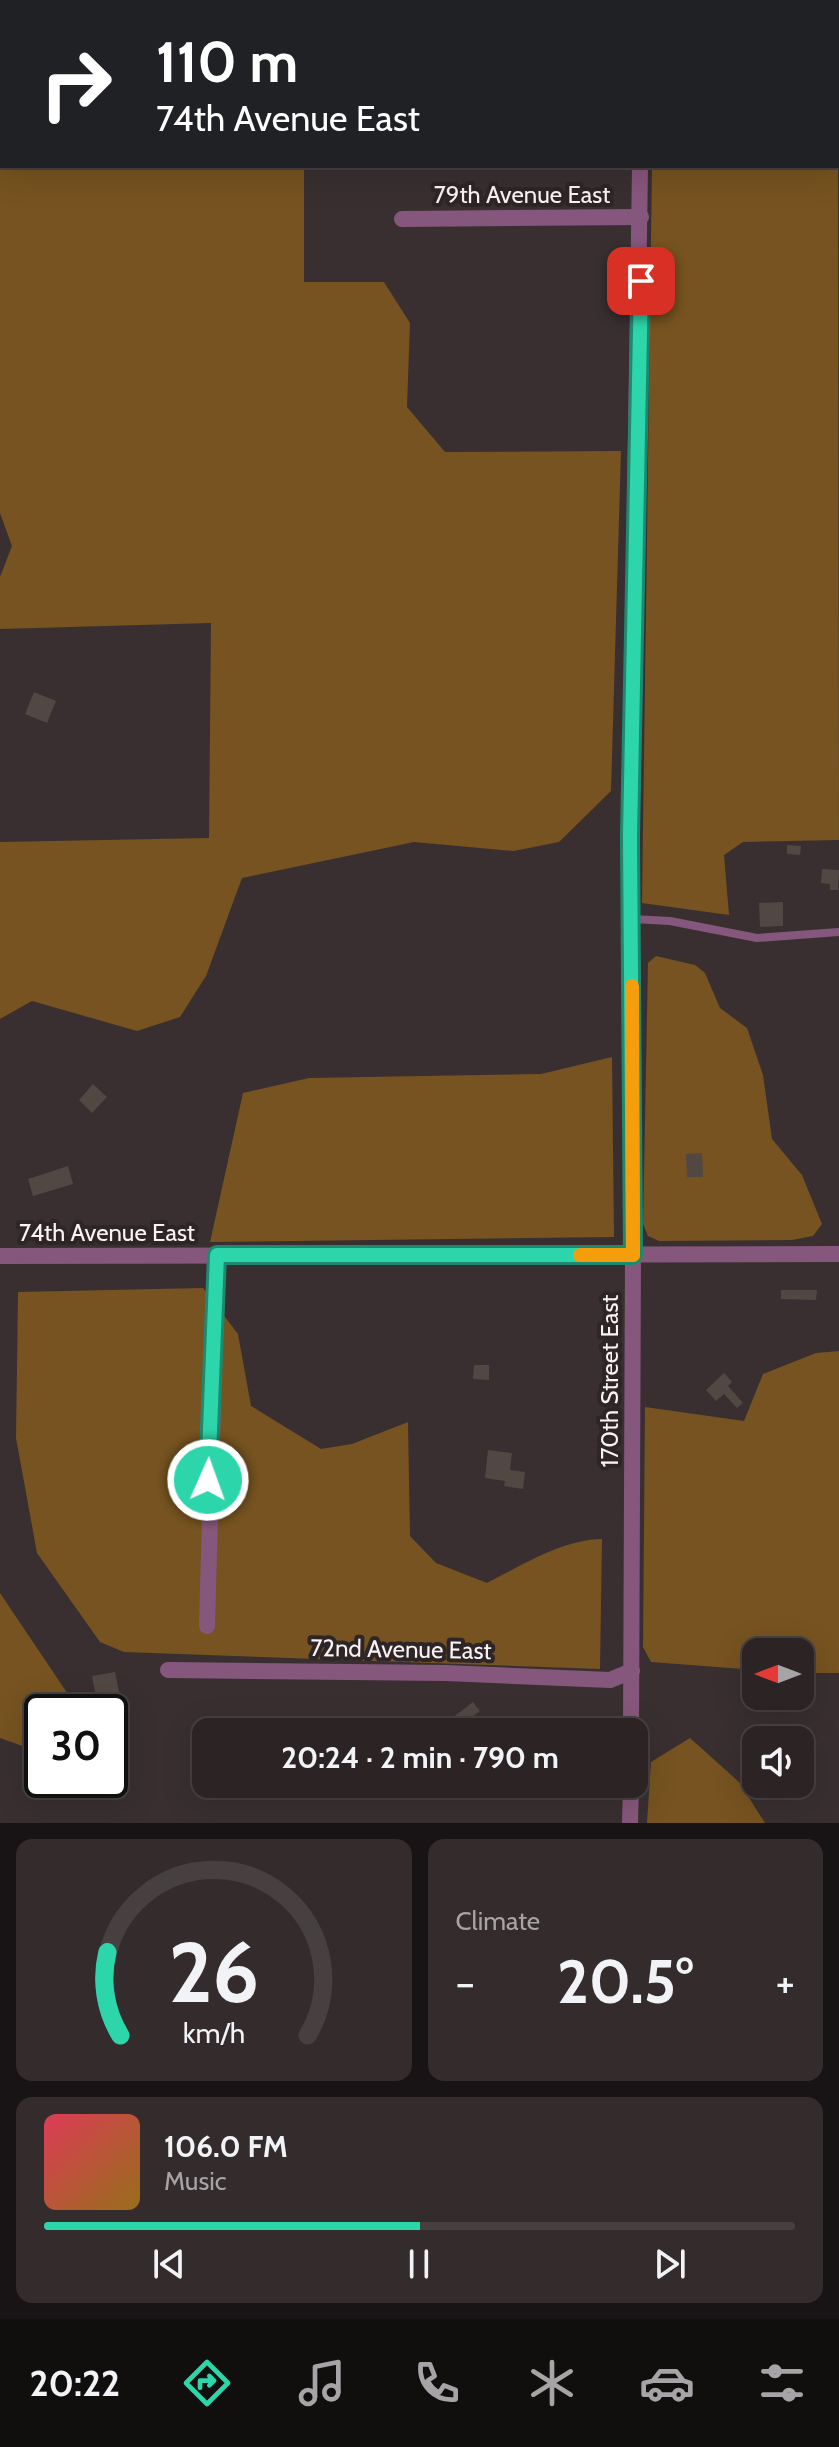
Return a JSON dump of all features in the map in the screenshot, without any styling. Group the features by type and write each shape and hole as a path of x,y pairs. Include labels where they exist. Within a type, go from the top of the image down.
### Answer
{"street":[{"name":"170th Street East","path":"631,1718 632,919 640,168"},
{"name":"79th Avenue East","path":"402,219 641,217"},
{"name":"74th Avenue East","path":"0,1256 839,1254"},
{"path":"207,1626 217,1255"},
{"name":"72nd Avenue East","path":"168,1670 476,1674 610,1680 632,1671"},
{"path":"630,1823 631,1798"}],"lane":[{"path":"632,919 670,921 757,938 839,932"}],"shaded area":[{"path":"0,168 304,168 304,282 384,282 410,323 407,407 445,452 621,451 611,791 559,842 514,851 414,842 242,878 206,976 180,1017 137,1031 32,1001 0,1019 0,842 209,838 211,623 0,629 0,577 12,546 0,513"},
{"path":"652,168 838,168 839,840 743,842 724,855 729,915 642,903"},
{"path":"656,956 695,965 705,973 720,1008 747,1028 763,1075 772,1139 802,1175 822,1224 813,1236 792,1240 659,1241 648,1236 643,1224 648,963"},
{"path":"612,1057 614,1237 210,1242 243,1093 309,1078 541,1074"},
{"path":"203,1288 238,1334 251,1406 321,1449 352,1444 408,1422 410,1536 436,1563 487,1583 558,1548 602,1539 600,1669 124,1652 100,1642 37,1553 16,1438 18,1292"},
{"path":"839,1351 839,1673 814,1673 814,1638 742,1638 742,1669 651,1662 643,1647 645,1407 744,1421 763,1374 816,1353"},
{"path":"0,1593 68,1694 24,1694 24,1747 0,1738"},
{"path":"690,1738 739,1782 742,1798 749,1798 765,1823 647,1823 651,1762"}],"building":[{"path":"34,692 56,701 47,723 25,714"},
{"path":"787,845 801,846 800,855 787,854"},
{"path":"822,869 839,870 838,890 830,890 830,884 821,883"},
{"path":"783,902 783,926 760,927 759,903"},
{"path":"93,1084 107,1097 92,1113 79,1100"},
{"path":"702,1153 703,1177 687,1177 686,1154"},
{"path":"68,1166 73,1184 33,1196 28,1179"},
{"path":"781,1290 817,1290 816,1300 781,1299"},
{"path":"474,1365 489,1365 489,1380 473,1379"},
{"path":"724,1373 732,1382 728,1386 743,1403 737,1408 724,1394 716,1401 706,1390"},
{"path":"488,1450 512,1453 510,1470 525,1472 523,1489 504,1486 505,1481 485,1478"},
{"path":"115,1672 120,1694 95,1694 92,1676"},
{"path":"473,1702 480,1711 471,1718 452,1718"}],"slow traffic":[{"path":"580,1255 633,1255 632,986"}],"route":[{"path":"208,1480 217,1255 633,1255 630,835 641,281"}]}
